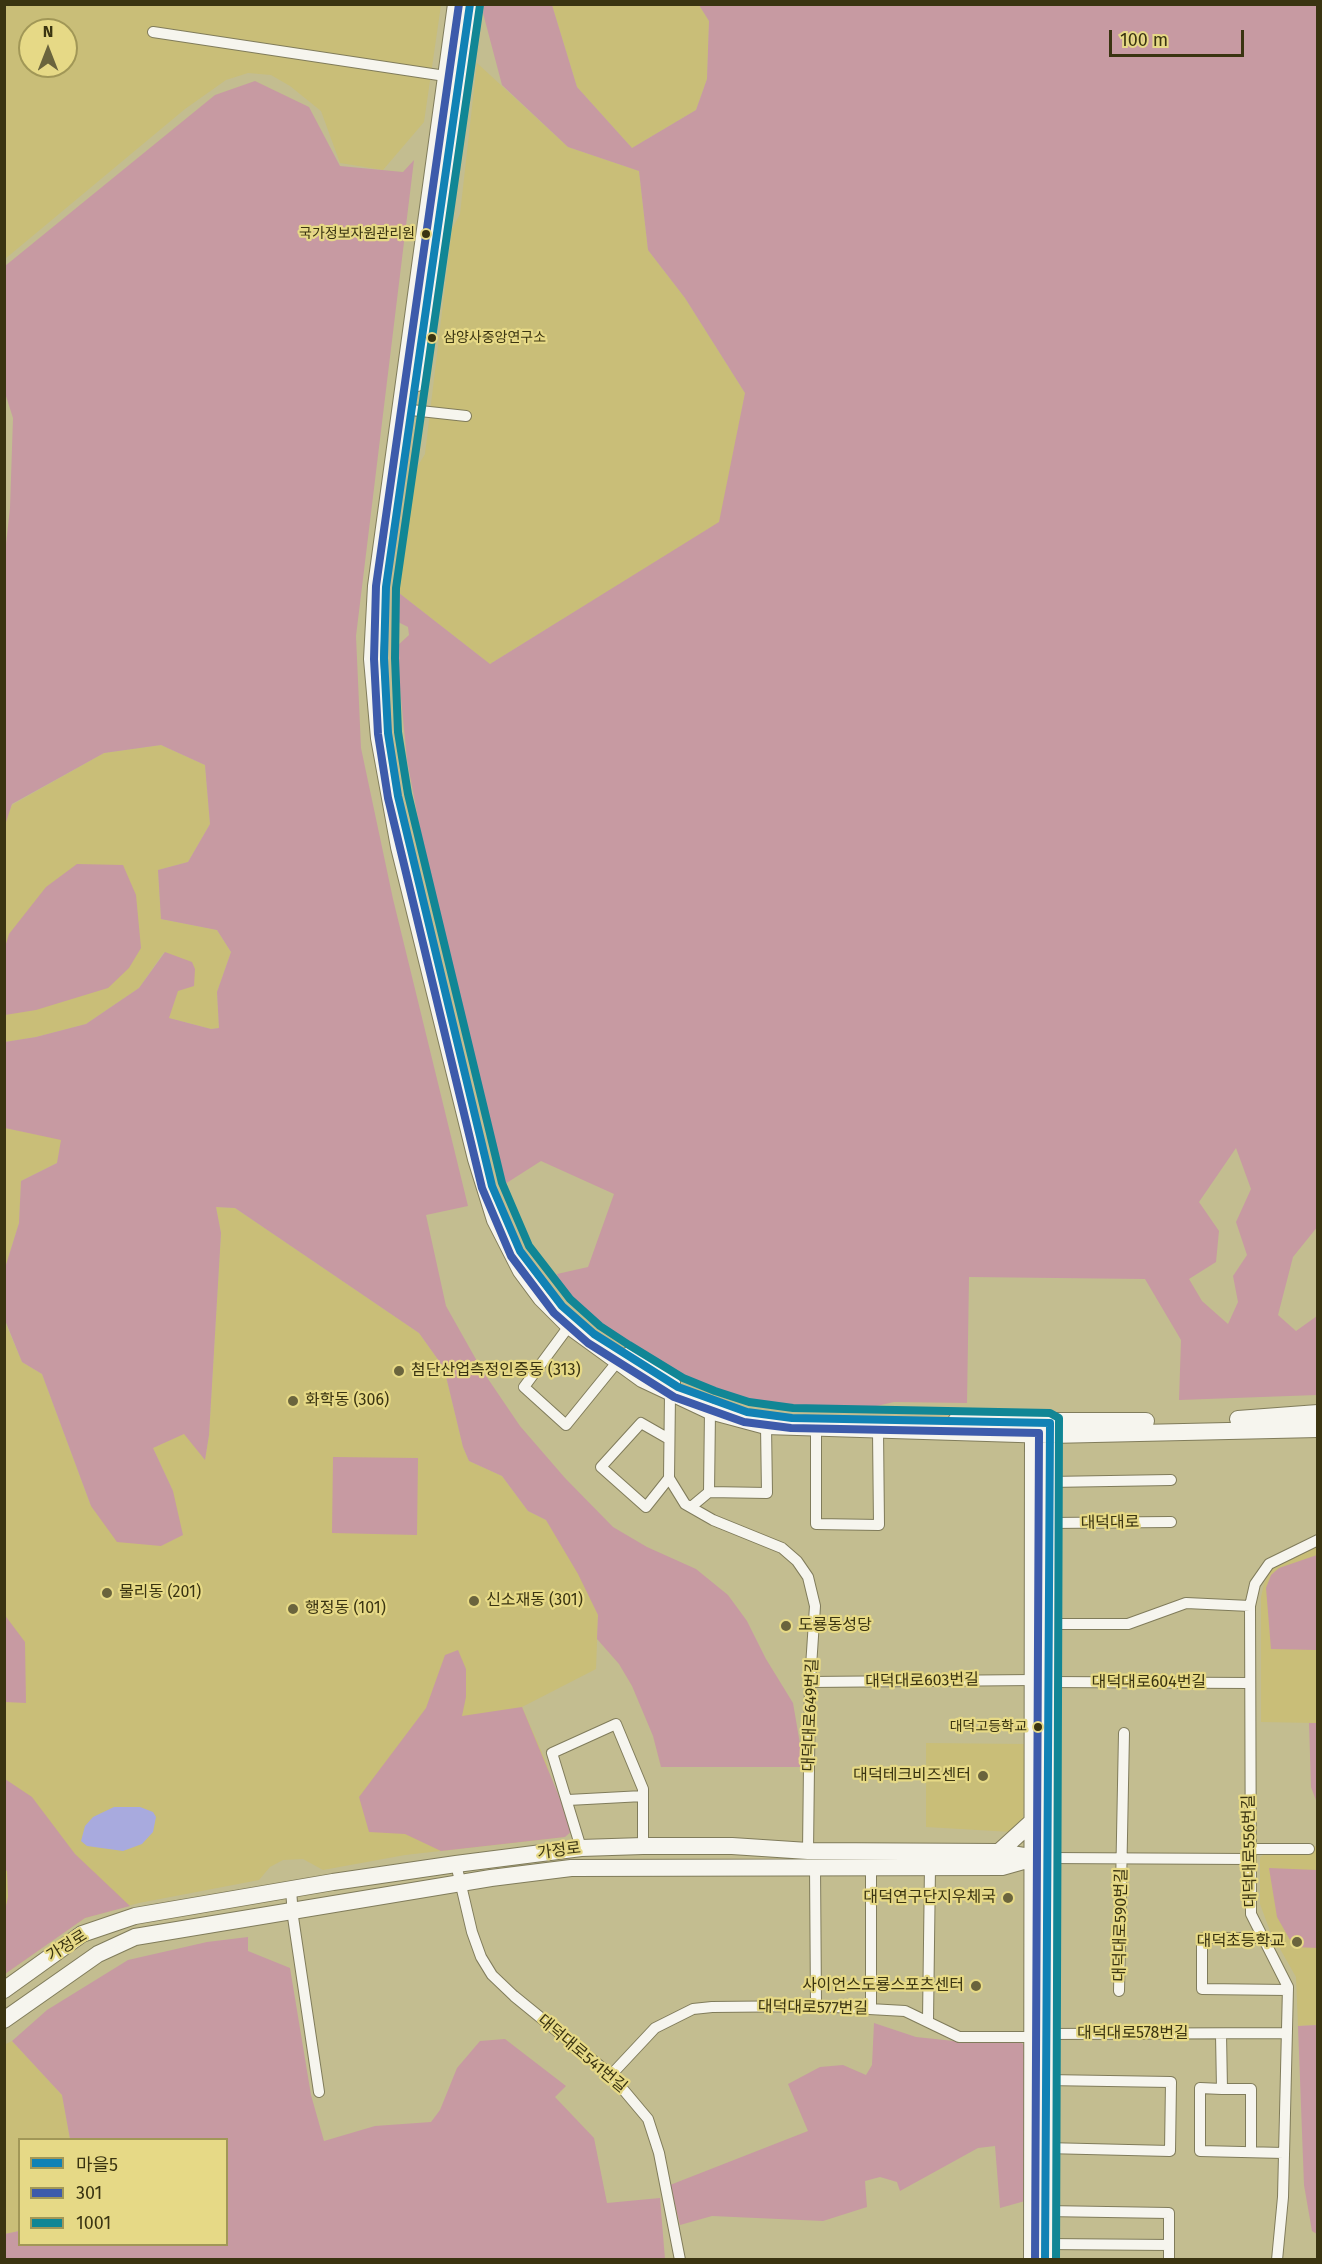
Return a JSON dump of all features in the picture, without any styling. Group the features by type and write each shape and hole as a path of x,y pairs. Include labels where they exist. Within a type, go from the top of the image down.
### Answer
{"main road":[{"path":"456,4 452,77 386,587 384,658 388,733 398,796 492,1186 520,1251 562,1306 594,1334 678,1387 711,1401 747,1412 792,1418 1041,1429 1252,1419 1317,1413"},
{"path":"452,77 470,4"},
{"path":"408,410 376,586 372,659 386,785 401,858 488,1202 505,1243 521,1271 541,1298 569,1326 642,1379 710,1411 766,1426 878,1431 1317,1429"},
{"path":"1040,1858 1034,1820 1041,1681 1048,1624 1049,1523 1049,1482 1041,1429"},
{"path":"1032,2259 1040,2036 1041,1429"},
{"path":"999,1852 1034,1820"},
{"name":"가정로","path":"4,1990 82,1934 164,1910 456,1864 581,1848 732,1846 871,1866 1002,1867 1040,1858"},
{"name":"가정로","path":"4,2020 98,1954 135,1937 292,1910 571,1868 999,1852 1040,1858"},
{"path":"1040,2036 1046,2080 1045,2252"}],"street":[{"path":"153,32 452,77"},
{"path":"408,410 466,416"},
{"path":"569,1326 524,1387 567,1425 618,1361"},
{"path":"669,1439 641,1423 601,1467 646,1507 669,1478 670,1394"},
{"path":"708,1492 710,1411"},
{"path":"691,1508 708,1492 766,1493 766,1426"},
{"path":"816,1429 816,1524 879,1525 878,1431"},
{"name":"대덕대로649번길","path":"669,1478 685,1504 751,1537 782,1548 798,1561 808,1577 814,1595 810,1682 812,1859"},
{"path":"1049,1482 1171,1480"},
{"name":"대덕대로","path":"1049,1523 1171,1522"},
{"name":"대덕대로556번길","path":"1277,2259 1284,2153 1288,1990 1279,1966 1251,1914 1249,1854 1250,1606 1258,1577 1269,1564 1317,1540"},
{"path":"1048,1624 1128,1624 1186,1603 1250,1606"},
{"name":"대덕대로603번길","path":"810,1682 1041,1681"},
{"name":"대덕대로604번길","path":"1041,1681 1250,1683"},
{"path":"581,1848 552,1753 616,1724 643,1790 643,1846"},
{"name":"대덕대로590번길","path":"1119,1991 1124,1733"},
{"path":"568,1800 643,1796"},
{"name":"대덕대로590번길","path":"1040,1858 1123,1859 1309,1849"},
{"path":"812,1859 816,2006"},
{"name":"대덕대로541번길","path":"456,1864 480,1957 492,1975 544,2022 611,2075 638,2104 655,2136 680,2259"},
{"path":"871,1866 871,2009"},
{"path":"928,2020 930,1866"},
{"path":"291,1889 292,1910 319,2092"},
{"path":"1262,1938 1202,1938 1202,1989 1288,1990"},
{"name":"대덕대로577번길","path":"611,2075 655,2028 693,2009 816,2006 905,2011 928,2020 959,2037 1040,2036"},
{"name":"대덕대로578번길","path":"1040,2036 1287,2033"},
{"path":"1221,2034 1222,2089"},
{"path":"1046,2080 1171,2082 1171,2093 1170,2151 1046,2148"},
{"path":"1251,2151 1251,2089 1200,2088 1200,2151 1284,2153"},
{"path":"1045,2211 1169,2213 1169,2259"},
{"path":"1045,2252 1169,2245"}],"shaded area":[{"path":"5,5 441,5 424,122 383,170 340,163 321,111 290,86 271,75 248,73 226,80 185,109 5,259"},
{"path":"484,5 552,5 577,87 632,148 696,110 707,79 709,21 699,5 1317,5 1318,1226 1293,1257 1278,1315 1296,1331 1317,1316 1317,1395 1179,1400 1181,1340 1145,1279 969,1277 967,1403 894,1402 868,1408 792,1408 759,1404 691,1381 586,1314 563,1291 557,1274 588,1267 614,1194 541,1161 505,1184 420,829 407,760 396,647 409,635 408,627 396,621 399,593 490,664 719,522 745,393 685,298 648,250 639,171 568,147 502,85 483,13","holes":["1236,1148 1251,1189 1236,1222 1247,1255 1233,1276 1238,1302 1228,1324 1202,1301 1189,1279 1216,1262 1219,1231 1199,1202"]},
{"path":"552,5 699,5 709,21 707,79 696,110 632,148 577,87"},
{"name":"삼양사중앙연구소","path":"477,63 568,147 639,171 648,250 685,298 745,393 720,522 490,664 399,593 416,469 425,454 452,229 460,214"},
{"path":"255,81 309,107 340,166 403,172 414,160 356,636 361,748 393,899 468,1206 426,1215 446,1306 482,1370 520,1426 565,1478 613,1527 647,1547 696,1569 728,1595 747,1621 766,1659 793,1703 804,1767 661,1767 653,1736 632,1686 619,1664 597,1639 598,1615 578,1574 546,1520 528,1511 502,1476 469,1461 463,1447 444,1368 419,1333 235,1208 216,1207 221,1233 209,1435 205,1460 184,1434 153,1448 173,1491 183,1535 161,1546 117,1542 91,1506 42,1374 22,1362 5,1320 5,1268 19,1223 21,1181 57,1163 61,1140 5,1128 5,1042 36,1037 86,1024 139,988 165,952 192,962 195,969 194,986 178,991 169,1018 211,1029 219,1028 217,992 231,952 217,930 161,919 158,870 188,862 210,824 205,765 161,745 104,753 12,804 5,825 4,562 10,508 13,418 5,393 5,266 215,95"},
{"path":"161,745 205,765 210,824 188,862 158,870 161,919 217,930 231,952 217,992 219,1028 211,1029 169,1018 164,952 139,988 86,1024 36,1037 5,1042 4,825 12,805 104,753"},
{"path":"77,864 123,865 136,895 141,948 129,968 108,988 36,1010 5,1015 5,947 9,934 46,887"},
{"path":"5,1128 62,1139 57,1163 21,1181 19,1223 5,1268"},
{"path":"216,1207 235,1208 419,1333 444,1368 463,1447 469,1461 502,1476 528,1511 546,1520 574,1561 598,1615 596,1669 522,1707 547,1764 565,1837 405,1855 323,1870 303,1859 283,1860 270,1867 259,1880 139,1903 85,1918 5,1974 4,1320 22,1362 42,1374 91,1506 173,1491 153,1448 184,1433 205,1459 209,1435 221,1233"},
{"path":"333,1457 418,1458 417,1535 332,1533"},
{"path":"1317,1543 1317,1723 1261,1722 1261,1597 1264,1584 1270,1571 1281,1561"},
{"path":"1317,1555 1317,1650 1271,1649 1266,1588 1271,1575 1279,1568"},
{"path":"4,1614 25,1642 26,1703 5,1702"},
{"path":"458,1650 466,1669 466,1697 462,1716 522,1707 573,1830 565,1837 441,1851 405,1834 369,1832 359,1797 426,1708 445,1655"},
{"path":"1309,1723 1317,1723 1317,1803 1311,1787"},
{"path":"926,1743 1026,1744 1023,1823 1012,1832 926,1827"},
{"path":"5,1779 32,1797 75,1854 130,1906 85,1918 5,1974 4,1915 8,1897 7,1871 4,1869"},
{"name":"대덕초등학교","path":"1317,1846 1317,2025 1298,2026 1296,1977 1270,1931 1260,1904 1260,1857 1265,1854"},
{"path":"1269,1868 1317,1870 1317,1948 1294,1947 1277,1917"},
{"path":"248,1937 248,1951 290,1968 311,2095 324,2141 375,2126 431,2122 440,2110 457,2068 480,2041 505,2039 566,2086 555,2097 594,2138 607,2203 660,2198 665,2259 5,2259 5,2234 18,2231 18,2246 228,2246 228,2138 70,2138 62,2095 12,2041 47,2010 128,1960 207,1942"},
{"path":"874,2023 916,2037 973,2043 1021,2042 1027,2049 1025,2201 1000,2208 995,2146 978,2148 900,2191 897,2182 880,2177 865,2181 867,2207 823,2221 712,2216 680,2225 670,2185 808,2131 788,2084 820,2067 843,2065 866,2075 872,2065"},
{"path":"1318,2025 1317,2234 1312,2231 1304,2185 1298,2026"},
{"path":"12,2041 62,2095 70,2138 18,2138 18,2231 5,2234 4,2045"}],"water":[{"path":"114,1807 140,1807 153,1812 156,1817 153,1832 142,1844 123,1851 87,1846 81,1841 85,1826 93,1817"}],"transit line":[{"name":"301","path":"459,4 376,586 374,659 378,734 388,798 482,1188 511,1256 554,1313 588,1343 674,1397 744,1422 791,1428 1039,1433 1035,2260"},
{"name":"마을5","path":"470,4 386,587 384,658 388,733 398,796 492,1186 520,1251 562,1306 594,1334 678,1387 747,1412 792,1418 1050,1423 1045,2260"},
{"name":"1001","path":"480,5 396,588 395,658 398,732 408,794 502,1183 529,1246 570,1299 600,1326 683,1378 749,1402 793,1408 1050,1413 1059,1418 1056,2260"}],"place":[{"name":"국가정보자원관리원","path":"426,234"},
{"name":"삼양사중앙연구소","path":"432,338"},
{"name":"첨단산업측정인증동 (313)","path":"399,1371"},
{"name":"화학동 (306)","path":"293,1401"},
{"name":"물리동 (201)","path":"107,1593"},
{"name":"신소재동 (301)","path":"474,1601"},
{"name":"행정동 (101)","path":"293,1609"},
{"name":"도룡동성당","path":"786,1626"},
{"name":"대덕고등학교","path":"1038,1727"},
{"name":"대덕테크비즈센터","path":"983,1776"},
{"name":"대덕연구단지우체국","path":"1008,1898"},
{"name":"대덕초등학교","path":"1297,1942"},
{"name":"사이언스도룡스포츠센터","path":"976,1986"}]}
